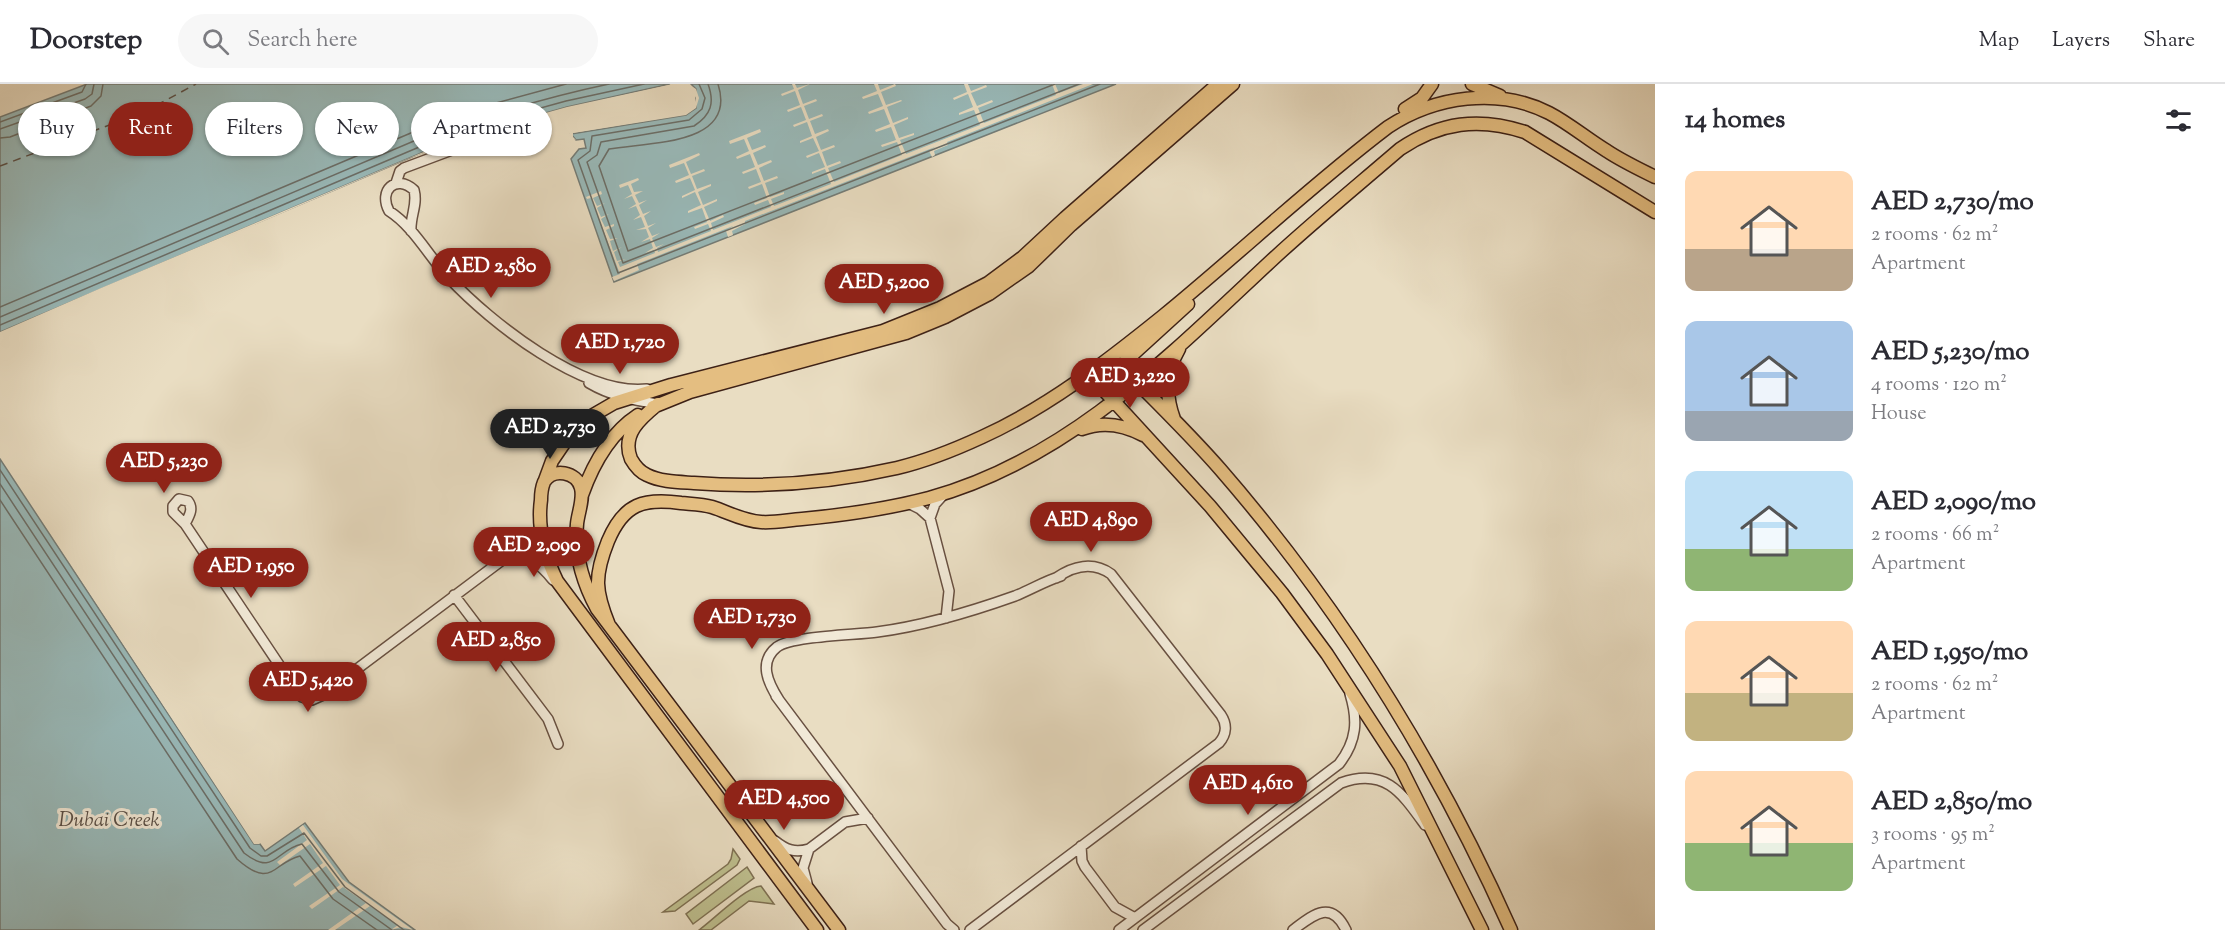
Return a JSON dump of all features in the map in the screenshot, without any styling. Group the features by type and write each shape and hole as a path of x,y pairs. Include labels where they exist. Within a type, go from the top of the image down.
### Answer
{"main road":[{"path":"817,930 565,593 551,568 543,545 540,510 544,483 557,452 576,428 603,408 625,399 670,385 883,331 940,308 988,283 1023,257 1218,84"},
{"path":"839,930 609,625 589,594 578,553 577,528 582,496 594,466 610,441 632,419 658,404 906,333 945,317 994,291 1029,266 1071,225 1233,84"},
{"path":"658,404 641,418 630,434 629,453 638,470 664,480 714,485 765,484 858,475 927,459 985,436 1089,374 1116,362 1186,307 1207,280 1388,127 1400,113 1422,98 1432,84"},
{"path":"1472,84 1549,113 1608,152 1655,177"},
{"path":"1388,127 1421,109 1444,102 1467,98 1509,99"},
{"path":"609,625 597,594 598,566 610,537 629,510 643,503 660,499 708,505 742,519 760,522 845,515 908,503 945,493 1004,471 1072,432 1115,401 1274,258 1400,149 1424,134 1451,125 1488,123 1525,132 1655,212"},
{"path":"1176,423 1169,403 1168,382 1172,361 1182,343"},
{"path":"1116,362 1222,471 1263,521 1359,654 1441,788 1477,857 1510,930"},
{"path":"1115,401 1113,381 1116,362"},
{"path":"1089,374 1210,506 1276,586 1327,654 1395,757 1449,860 1482,930"},
{"path":"1072,432 1092,426 1108,425 1132,430 1149,439"},
{"path":"544,483 555,474 568,474 579,483 582,496"}],"street":[{"path":"436,156 400,171 396,183 387,189 386,204 389,211 402,220 449,278 480,308 514,335 603,391 625,399 658,404"},
{"path":"409,185 408,176 418,163"},
{"path":"396,183 409,185 414,190 416,198 410,221 411,231"},
{"path":"570,369 617,388 639,389 670,385"},
{"path":"930,518 935,504 945,493"},
{"path":"908,503 920,509 930,518 949,591 959,614"},
{"path":"185,524 302,697 312,700 317,699 502,558 517,549 543,545 562,546 578,553"},
{"path":"502,558 520,556 537,563 565,593"},
{"path":"954,930 947,924 764,681 761,668 764,656 778,641 882,631 946,618 1018,594 1076,570 1102,573 1118,584 1216,710 1224,721 1225,732 1219,742 970,930"},
{"path":"946,618 949,591"},
{"path":"454,594 548,719 558,744"},
{"path":"1115,907 1118,930 1339,764 1350,747 1356,727 1354,707 1347,686"},
{"path":"1144,930 1331,788 1351,779 1373,778 1394,787 1409,803 1449,860"},
{"path":"824,910 804,875 803,861 809,849 845,822 858,806"},
{"path":"845,822 868,818"},
{"path":"759,824 783,848 796,851 809,849"},
{"path":"1081,846 1084,867"},
{"path":"1070,854 1084,867 1115,907 1136,918"},
{"path":"1293,930 1314,915 1324,912 1336,916 1346,930"},
{"path":"943,917 958,927 969,926 981,920"}],"green space":[{"path":"733,849 740,859 737,865 675,911 663,912 728,864"},
{"path":"747,867 754,878 693,924 686,914"},
{"path":"761,886 774,904 749,901 711,930 699,930 739,897"}],"water":[{"path":"87,84 670,84 552,111 552,102 411,102 411,156 414,156 0,332 0,117 18,110 18,156 96,156 96,102 40,102"},
{"path":"691,84 1116,84 614,282 571,159 579,149 586,148 584,139 576,140 571,134 686,115 696,108 696,89"},
{"name":"Dubai Creek","path":"0,459 254,844 260,844 265,851 305,823 349,882 415,930 0,930"}],"pier":[{"path":"673,84 671,87 552,114 552,111"},
{"path":"688,84 696,89 699,98 696,108 686,115 573,133 576,140 570,138 569,134 572,130 685,112 694,106 696,98"},
{"path":"792,84 795,84 797,88 810,84 798,90 803,104 816,99 817,101 804,106 809,119 822,114 823,116 810,121 815,134 828,129 829,131 816,137 821,150 834,145 835,147 822,152 827,166 840,161 841,163 828,168 834,182 902,155 897,142 882,147 881,145 896,140 891,127 876,132 875,130 890,124 884,109 869,114 868,112 883,106 878,94 863,99 862,97 877,91 874,84 878,84 880,90 895,84 896,86 881,92 886,105 902,101 887,107 893,123 908,117 894,125 899,138 914,133 900,140 906,154 980,125 974,110 959,115 973,107 968,94 954,100 953,98 967,92 964,84 968,84 971,91 986,85 987,87 971,93 977,106 992,100 993,102 978,108 984,123 1056,95 1052,84 1055,84 1059,93 1083,84 1093,84 947,142 948,145 934,151 935,155 932,157 929,151 935,147 745,221 745,224 732,231 733,235 728,237 726,231 733,226 637,264 639,270 614,281 612,277 620,274 591,198 586,197 601,191 602,194 593,198 597,206 605,203 597,208 601,217 609,214 601,219 605,227 614,224 606,230 610,239 618,238 610,241 613,251 622,247 614,252 617,261 626,259 618,262 620,267 655,253 654,250 645,253 653,248 650,239 641,242 649,237 646,229 636,230 645,227 641,217 633,220 640,215 636,206 628,209 636,204 632,196 624,199 632,194 628,185 620,188 619,185 638,178 639,180 631,184 634,192 643,191 635,195 639,203 647,200 639,205 643,214 651,211 644,216 648,226 656,223 648,228 652,236 660,233 652,238 656,247 664,244 657,248 658,252 711,231 708,224 695,229 694,227 707,222 702,208 688,213 701,205 695,192 682,198 695,190 690,178 676,183 675,181 689,175 684,163 670,168 669,165 699,153 700,155 686,162 691,174 704,169 705,171 692,176 697,189 711,184 698,192 703,205 717,199 704,207 710,221 723,215 724,217 711,223 713,230 771,207 768,200 755,205 754,203 767,198 762,184 749,189 748,187 761,182 756,169 743,174 742,172 755,167 750,154 737,159 736,157 749,151 744,139 730,144 729,141 760,129 761,132 747,138 752,150 765,145 766,147 753,153 758,165 771,160 772,162 759,168 764,181 777,176 778,178 765,183 770,197 784,192 771,199 774,206 831,184 825,169 812,174 825,167 819,153 807,158 806,156 819,151 813,138 800,143 812,136 807,122 794,127 793,125 806,120 801,107 788,112 787,110 800,105 795,91 782,96 781,94 794,89"},
{"path":"416,156 0,335 0,332"},
{"path":"0,456 3,458 260,844 254,844"},
{"path":"303,825 342,879 413,930 401,927 391,930 398,925 370,906 335,930 328,930 366,903 343,887 312,909 309,906 340,885 326,866 295,887 293,884 323,863 310,844 280,865 277,862 307,840 299,828"}],"ferry route":[{"path":"0,166 144,112 196,84"}]}
